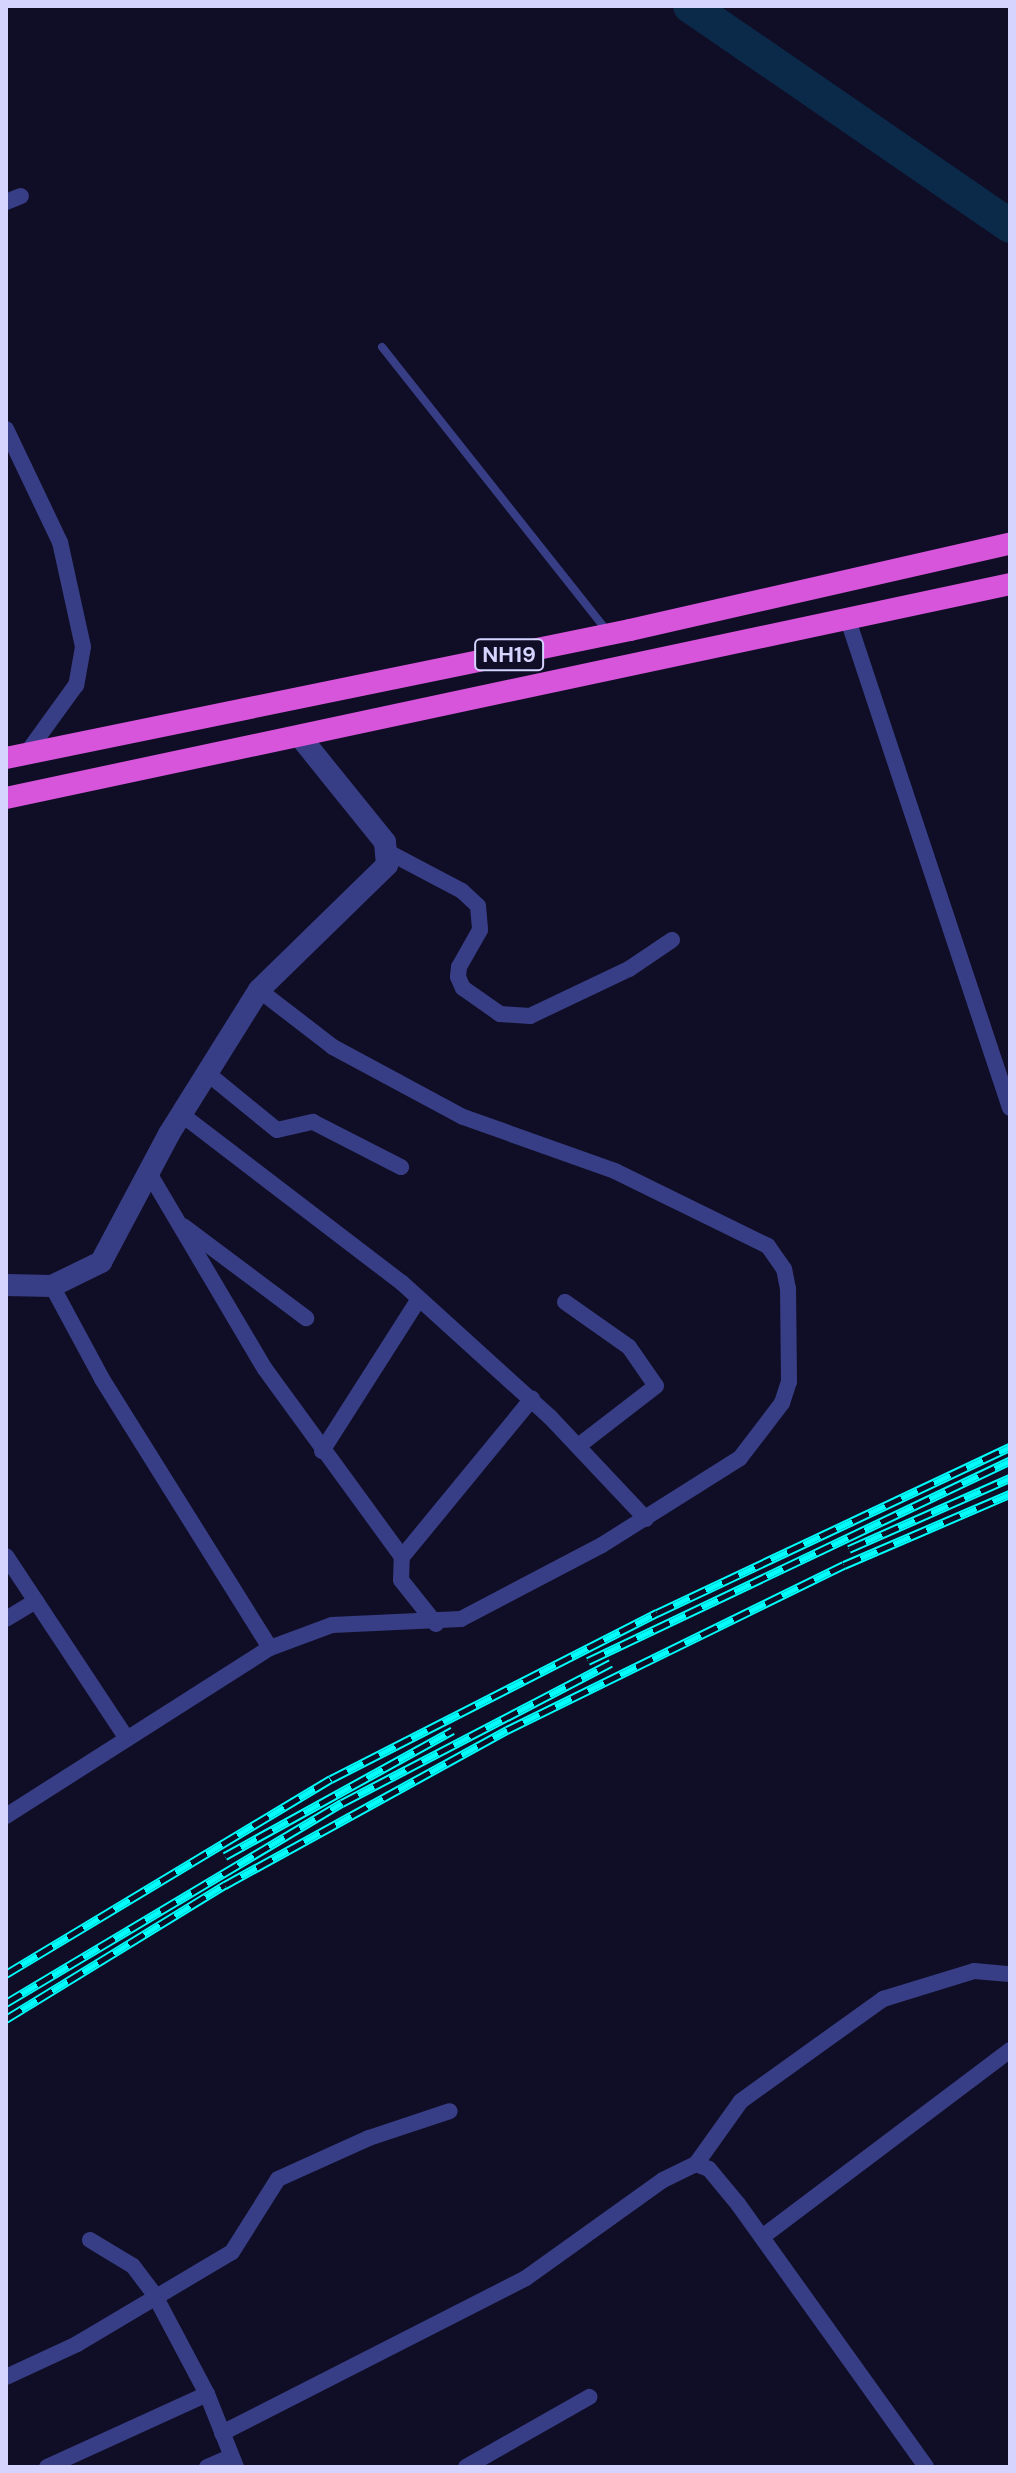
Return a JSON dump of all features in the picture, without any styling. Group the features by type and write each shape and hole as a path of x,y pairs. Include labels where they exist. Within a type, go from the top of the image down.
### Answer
{"highway":[{"name":"NH19","path":"16,756 610,634 1010,544"},
{"name":"NH19","path":"6,798 301,738 1010,584"}],"street":[{"path":"6,429 60,542 83,647 76,685 16,756"},
{"path":"848,620 1010,1108"},
{"path":"301,738 390,853 462,891 478,906 480,930 459,967 458,977 463,988 500,1014 516,1019 551,1006 629,969 672,940"},
{"path":"6,1285 52,1286 101,1262 181,1114 259,990 297,948 381,875 390,853"},
{"path":"6,1816 270,1648 332,1625 436,1624 461,1619 646,1519 740,1458 782,1403 792,1356 788,1289 777,1254 753,1237 615,1171 463,1117 374,1073 259,990"},
{"path":"207,1073 277,1130 285,1132 303,1121 313,1122 401,1167"},
{"path":"181,1114 419,1299 532,1399 646,1519"},
{"path":"149,1173 265,1369 402,1557"},
{"path":"178,1223 306,1318"},
{"path":"52,1286 102,1379 270,1648"},
{"path":"322,1451 419,1299"},
{"path":"565,1302 629,1347 656,1386 578,1446"},
{"path":"436,1624 401,1580 402,1557 532,1399"},
{"path":"6,1556 127,1739"},
{"path":"6,1619 36,1601"},
{"path":"222,2433 526,2278 663,2180 696,2164 741,2101 883,1999 974,1971 1010,1974"},
{"path":"762,2237 1010,2050"},
{"path":"6,2377 77,2344 154,2294 232,2252 278,2179 369,2138 450,2111"},
{"path":"696,2164 709,2169 762,2237 926,2467"},
{"path":"90,2240 133,2266 154,2294 207,2394 233,2462 207,2467"},
{"path":"47,2467 207,2394"},
{"path":"466,2467 485,2463 589,2397"}],"lane":[{"path":"382,347 610,634"}],"waterway":[{"path":"690,6 1010,226"}],"railway":[{"path":"6,1974 331,1779 657,1613 1010,1447"},
{"path":"588,1661 1010,1461"},
{"path":"849,1549 1010,1478"},
{"path":"6,2019 225,1885 507,1730 844,1565 1010,1494"},
{"path":"6,2003 342,1803 611,1663"},
{"path":"225,1856 453,1730"}]}
